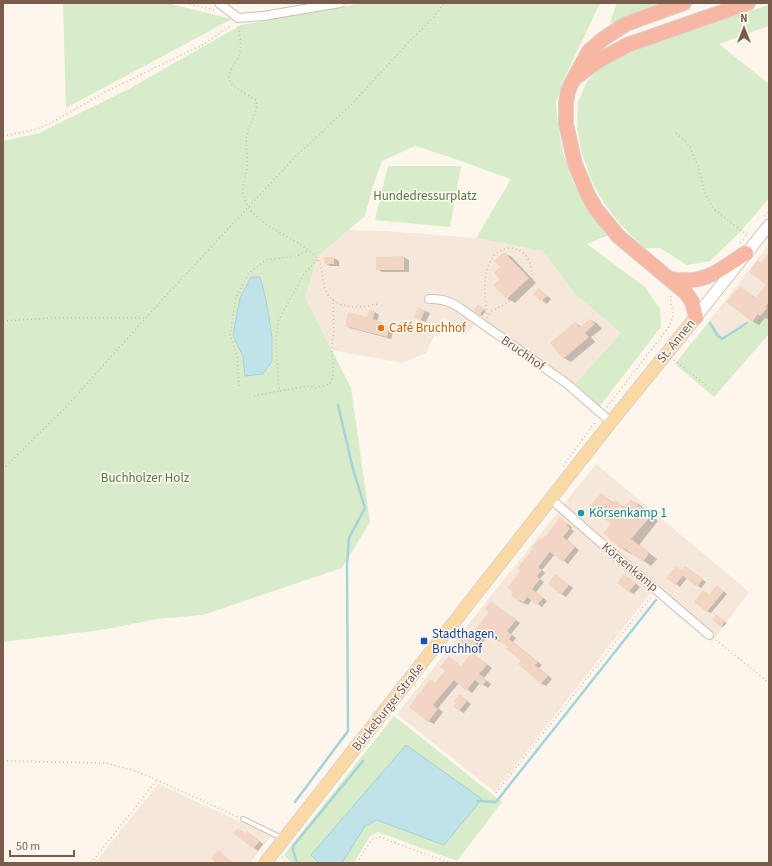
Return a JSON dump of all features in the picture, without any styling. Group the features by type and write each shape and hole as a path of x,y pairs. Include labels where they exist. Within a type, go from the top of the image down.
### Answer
{"highway":[{"path":"684,3 626,24 602,39 589,51 568,91 566,104 566,124 575,164 588,195 596,209 618,236 670,278 686,293 692,302 696,317"},
{"path":"573,80 596,62 627,44 748,3"},
{"path":"670,278 682,281 699,280 710,276 746,253"}],"main road":[{"name":"St. Annen","path":"584,456 769,225"},
{"name":"Bückeburger Straße","path":"265,863 584,456"}],"street":[{"path":"219,3 238,18 263,16 340,3"},
{"name":"Bruchhof","path":"428,299 447,300 457,306 566,383 611,422"},
{"name":"Körsenkamp","path":"551,499 709,635"}],"lane":[{"path":"243,819 284,839"}],"path":[{"path":"186,3 220,12 230,12"},
{"path":"3,469 66,407 296,156 352,104 406,44 434,18 444,3"},
{"path":"3,136 34,130 51,122 106,92 204,44 237,22 241,41 239,56 230,72 229,79 231,84 256,100 258,108 246,134 247,169 242,186 244,198 248,208 256,217 308,250 318,260 326,291 332,299 345,305 364,308 377,304"},
{"path":"676,133 690,145 699,169 705,194 714,209 755,242"},
{"path":"485,326 487,316 486,273 489,263 494,255 501,250 508,248 517,249 525,255 529,261 532,270 532,279 507,303 492,311 487,316"},
{"path":"239,386 237,356 230,335 236,297 249,272 266,260 297,256 308,250"},
{"path":"280,391 276,341 278,323 304,274 318,260"},
{"path":"254,396 307,386 315,388 330,384 333,376 332,340 334,333 332,299"},
{"path":"3,321 53,318 146,318"},
{"path":"666,353 715,392"},
{"path":"496,793 657,590"},
{"path":"709,635 769,683"},
{"path":"3,762 106,763 135,771 243,819"},
{"path":"91,863 157,780"},
{"path":"357,863 371,840 379,837 450,863"}],"shaded area":[{"path":"349,230 386,231 476,238 543,251 575,294 621,333 575,384 563,387 475,323 466,335 443,317 426,353 402,363 332,350 305,297 318,256"},
{"path":"769,244 769,315 721,337 710,320"},
{"path":"596,464 749,592 712,642 652,591 495,792 397,714"},
{"path":"158,784 271,836 250,863 95,863"}],"green space":[{"path":"63,3 167,3 232,19 66,108"},
{"name":"Buchholzer Holz","path":"362,3 600,3 564,79 556,102 563,153 573,182 589,208 611,234 587,244 645,287 660,309 661,327 600,406 575,384 621,333 575,294 543,251 476,238 511,179 415,146 382,161 372,189 365,216 318,256 305,297 351,388 370,522 342,568 203,615 157,619 101,630 3,642 3,141 39,133 127,90 241,25","holes":["259,277 267,309 272,361 245,376 243,357"]},
{"path":"617,3 667,3 624,18 613,24 610,22"},
{"path":"769,5 769,26 719,44 769,84 769,198 741,231 710,261 687,265 660,248 644,248 619,223 604,203 592,182 582,154 577,128 578,102 587,81 603,65 629,51"},
{"name":"Hundedressurplatz","path":"388,166 461,166 450,227 375,220"},
{"path":"769,315 769,334 714,397 675,364 710,320 721,337"},
{"path":"394,716 502,802 457,861 378,832 370,836 354,863 291,863 284,855"}],"water":[{"path":"251,277 260,277 266,300 272,337 272,361 263,374 245,376 243,357 233,335 240,298"},
{"path":"406,745 482,799 444,845 377,820 365,826 342,863 319,863 311,855"}],"building":[{"path":"504,252 529,278 507,299 493,285 500,279 494,273 500,267 494,261"},
{"path":"769,252 769,302 765,307 767,308 760,316 758,314 752,322 726,302 740,286 755,298 766,285 749,272 757,260 761,263"},
{"path":"404,256 404,270 376,270 376,257"},
{"path":"324,257 334,257 334,264 324,264"},
{"path":"539,288 547,296 541,302 533,294"},
{"path":"478,304 484,309 480,315 473,311"},
{"path":"418,307 425,310 421,320 414,318"},
{"path":"369,310 375,311 373,319 380,321 379,324 390,327 387,337 345,326 348,312 367,317"},
{"path":"590,319 595,324 585,333 589,337 563,359 550,343 575,322 580,327"},
{"path":"601,493 613,503 616,500 624,508 631,499 651,516 631,539 649,553 643,562 624,548 622,550 603,533 611,524 590,506"},
{"path":"560,517 568,524 567,526 570,528 563,537 575,547 563,562 550,552 538,567 542,570 537,576 540,579 532,589 543,598 537,605 527,597 523,603 520,600 519,602 511,595 513,592 507,588 520,571 517,569 533,548 532,547 539,539 543,539"},
{"path":"676,566 682,570 685,566 703,579 697,587 683,576 675,585 666,578"},
{"path":"555,574 569,585 561,595 548,584"},
{"path":"624,574 636,583 629,592 617,583"},
{"path":"717,585 724,591 707,612 694,602 703,590 709,595"},
{"path":"491,601 516,620 507,631 512,635 509,639 538,662 535,665 548,676 541,684 518,664 521,661 506,649 508,647 497,639 496,641 493,638 492,639 485,633 468,654 457,645 464,635 468,638 489,612 485,609"},
{"path":"716,614 725,621 721,627 712,620"},
{"path":"472,652 487,665 479,674 487,680 482,686 475,680 466,691 454,680 433,705 438,709 428,722 409,707 430,679 435,683 445,671 440,667 449,656 461,666"},
{"path":"460,694 467,701 459,711 453,706 456,703 454,701"},
{"path":"238,828 245,833 247,831 260,841 253,849 233,833"},
{"path":"218,850 234,863 217,863 211,858"}],"waterway":[{"path":"710,323 718,336 722,339 747,323"},
{"path":"295,802 348,731 347,565 349,538 365,508 353,469 338,405"},
{"path":"478,801 496,802 656,600"},
{"path":"297,863 293,846 363,761"}],"place":[{"name":"Café Bruchhof","path":"381,328"},
{"name":"Körsenkamp 1","path":"581,513"},
{"name":"Stadthagen, Bruchhof","path":"424,641"}]}
